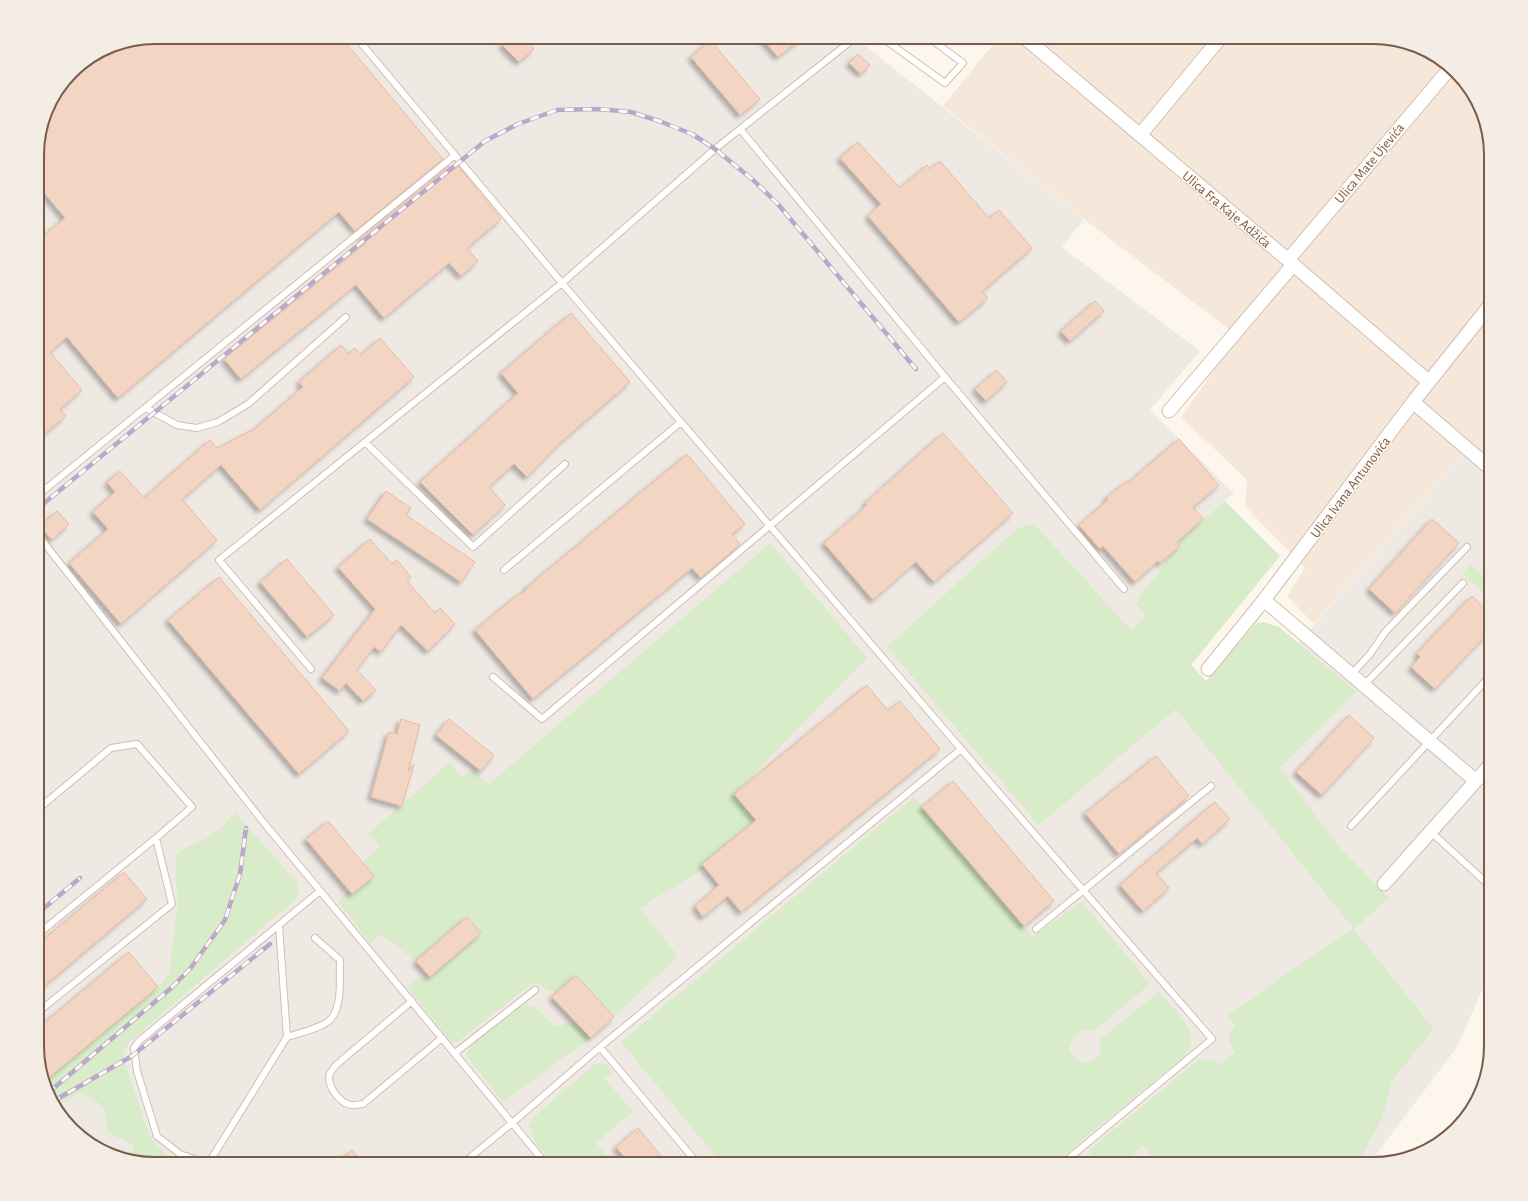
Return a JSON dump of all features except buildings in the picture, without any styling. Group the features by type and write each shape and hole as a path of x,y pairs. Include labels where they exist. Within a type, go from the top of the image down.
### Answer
{"street":[{"name":"Ulica Fra Kaje Adžića","path":"1032,44 1430,382"},
{"path":"1140,135 1215,44"},
{"name":"Ulica Mate Ujevića","path":"1170,411 1446,72"},
{"name":"Ulica Ivana Antunovića","path":"1208,669 1264,600 1413,402 1484,313"},
{"path":"1413,402 1484,463"},
{"path":"1264,600 1476,781"},
{"path":"1384,884 1484,772"}],"lane":[{"path":"362,44 562,283 960,749 1212,1039 1071,1157"},
{"path":"311,669 219,560 562,283 715,148 847,44"},
{"path":"891,44 945,83 962,63 937,44"},
{"path":"740,129 1124,589"},
{"path":"44,490 455,155"},
{"path":"146,408 177,425 197,428 218,422 248,404 346,318"},
{"path":"493,678 542,719 946,377"},
{"path":"504,570 682,422"},
{"path":"365,442 473,548 565,464"},
{"path":"44,543 264,823 540,1157"},
{"path":"1351,675 1370,654 1386,631 1466,547"},
{"path":"1364,685 1463,583"},
{"path":"1351,826 1484,683"},
{"path":"44,804 111,748 137,744 192,807 44,929"},
{"path":"471,1157 600,1046 960,749"},
{"path":"1036,929 1211,786"},
{"path":"1430,831 1484,881"},
{"path":"44,1007 172,904 156,838"},
{"path":"188,1157 180,1154 157,1136 137,1070 134,1048 139,1041 320,891"},
{"path":"212,1157 287,1037 279,925"},
{"path":"287,1037 317,1027 330,1019 338,1004 340,960 315,938"},
{"path":"454,1053 535,990"},
{"path":"412,1001 336,1065 330,1074 329,1080 332,1090 350,1105 363,1104 442,1038"},
{"path":"600,1046 692,1157"}],"shaded area":[{"path":"148,44 863,44 1084,219 1062,247 1200,351 1150,410 1234,493 1182,538 1135,604 1206,681 1239,711 1463,454 1484,472 1484,986 1457,1047 1373,1157 155,1157 134,1155 113,1149 93,1138 72,1119 55,1095 48,1075 44,1053 44,148 52,113 67,88 82,72 100,59 113,52"},
{"path":"993,44 1373,44 1394,46 1408,50 1422,55 1440,67 1456,82 1469,100 1476,113 1483,141 1484,472 1463,454 1314,624 1287,596 1305,568 1245,506 1247,480 1181,417 1238,336 1084,219 943,106"}],"green space":[{"path":"1225,501 1280,556 1191,665 1206,681 1255,624 1263,622 1279,627 1357,692 1280,768 1340,848 1389,898 1354,929 1434,1029 1392,1081 1382,1118 1361,1157 1153,1157 1143,1146 1130,1157 1092,1157 1089,1153 1090,1149 1197,1061 1209,1059 1220,1065 1235,1052 1228,1041 1228,1038 1235,1025 1226,1016 1353,928 1176,709 1039,825 887,647 1018,528 1034,524 1131,630 1146,616 1135,604 1182,538"},
{"path":"770,543 867,658 734,794 756,820 702,864 705,868 640,908 678,956 614,1017 576,975 556,993 532,983 459,1041 451,1042 408,988 417,979 430,977 481,933 467,917 416,961 380,934 370,943 338,901 371,872 361,863 380,846 368,834 449,763 462,777 472,769 489,784"},
{"path":"1470,565 1484,578 1484,593 1462,574"},
{"path":"914,797 1032,937 1082,902 1150,984 1094,1031 1080,1032 1074,1036 1069,1050 1077,1060 1085,1063 1097,1058 1101,1049 1099,1040 1159,992 1182,1017 1190,1033 1191,1041 1190,1048 1186,1054 1062,1157 716,1157 621,1042"},
{"path":"235,812 297,883 299,892 296,899 129,1042 124,1051 124,1061 150,1136 157,1145 171,1157 134,1155 130,1154 135,1146 107,1132 106,1117 102,1106 98,1102 79,1093 60,1103 55,1095 49,1078 158,987 169,974 177,909 176,855 187,847 211,836"},
{"path":"524,1005 534,1006 555,1026 576,1022 591,1038 503,1102 466,1055 471,1046 516,1008"},
{"path":"600,1063 608,1065 613,1072 605,1079 633,1111 596,1143 608,1157 548,1157 536,1144 529,1126 534,1117 595,1064"}],"railway":[{"path":"44,503 485,141 518,124 557,110 597,109 631,112 692,134 715,149 753,180 777,203 916,369"},
{"path":"53,1089 170,989 190,969 225,920 240,874 246,828"},
{"path":"44,908 80,878"},
{"path":"58,1099 132,1056 270,944"}]}
